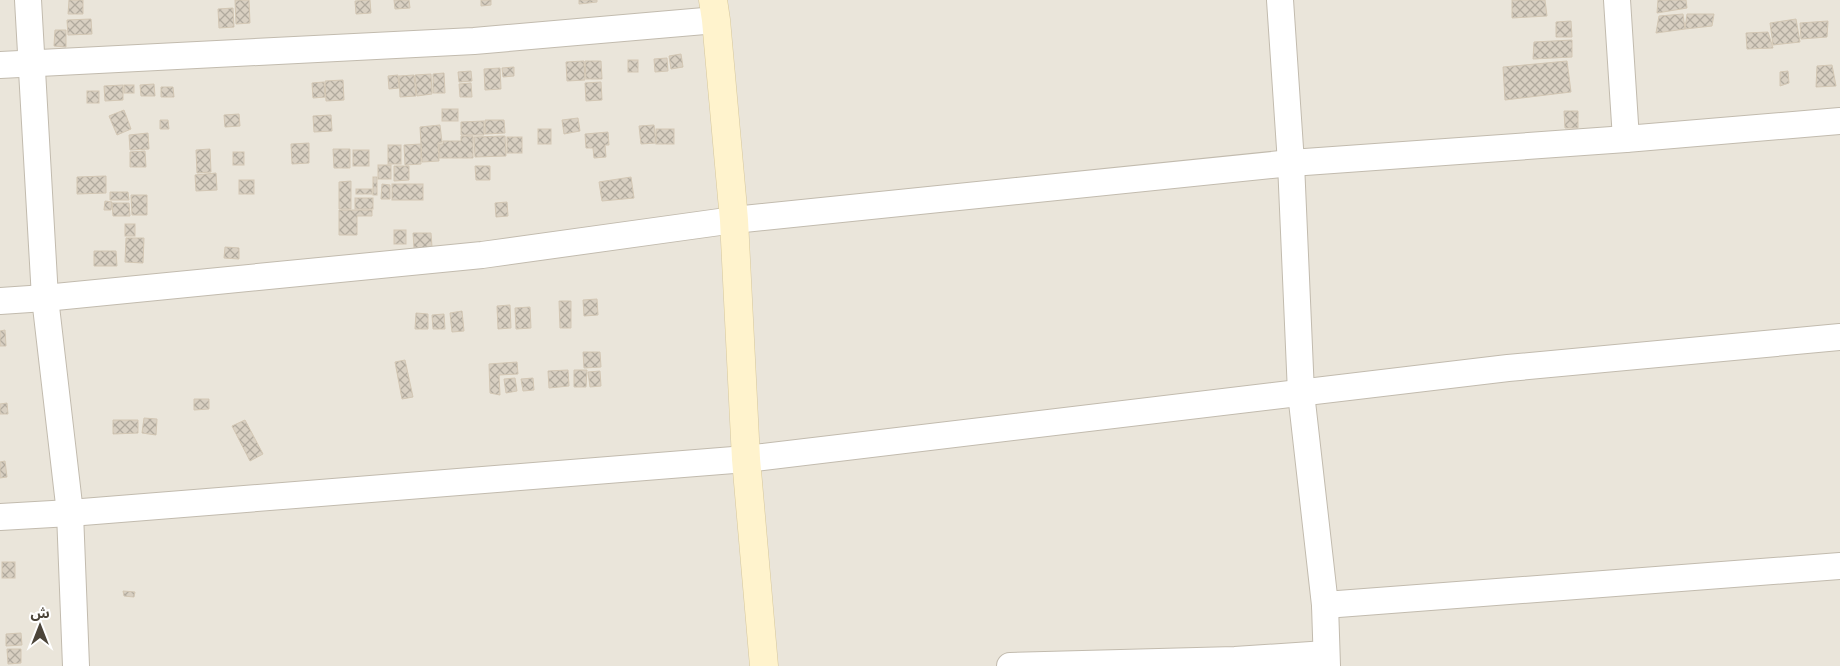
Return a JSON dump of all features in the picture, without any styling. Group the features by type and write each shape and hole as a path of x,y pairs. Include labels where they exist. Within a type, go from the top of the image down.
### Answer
{"main road":[{"path":"714,10 734,220 746,459 764,666"}],"street":[{"path":"28,0 45,298 70,513 76,666"},
{"path":"1010,666 1235,660 1326,660 1324,605 1301,393 1291,163 1280,0"},
{"path":"1617,0 1626,139"},
{"path":"0,65 474,41 714,10"},
{"path":"0,301 482,255 734,220 1291,163 1626,139 1840,121"},
{"path":"0,517 746,459 1508,368 1840,337"},
{"path":"1324,605 1840,566"}],"shaded area":[{"path":"0,0 1840,0 1840,666 0,666"}],"building":[{"path":"69,0 83,0 83,14 68,14"},
{"path":"235,0 249,0 250,23 236,24"},
{"path":"370,0 371,13 356,14 355,1"},
{"path":"394,0 409,0 410,8 395,9"},
{"path":"481,0 491,0 491,5 481,6"},
{"path":"579,0 597,0 597,2 579,4"},
{"path":"1512,0 1545,0 1547,16 1512,18"},
{"path":"1658,0 1686,0 1687,8 1657,13"},
{"path":"233,8 234,27 219,28 218,9"},
{"path":"1683,14 1685,29 1656,33 1659,16"},
{"path":"1687,14 1714,14 1712,26 1685,29"},
{"path":"91,19 92,34 68,35 67,20"},
{"path":"1796,19 1800,42 1773,45 1770,23"},
{"path":"1571,21 1572,37 1556,37 1556,22"},
{"path":"1828,21 1827,37 1801,39 1800,23"},
{"path":"55,30 66,30 66,47 54,46"},
{"path":"1768,32 1773,48 1747,49 1746,33"},
{"path":"1572,40 1572,57 1533,59 1534,42"},
{"path":"681,54 683,67 671,69 669,56"},
{"path":"667,58 668,71 655,72 654,59"},
{"path":"628,60 638,60 638,72 628,72"},
{"path":"584,61 585,80 567,81 566,62"},
{"path":"585,61 601,61 602,79 586,79"},
{"path":"1567,61 1571,92 1505,100 1503,67"},
{"path":"1832,65 1836,86 1816,87 1817,66"},
{"path":"514,67 514,76 503,77 502,68"},
{"path":"500,68 501,89 485,90 484,69"},
{"path":"471,71 472,81 459,82 458,72"},
{"path":"1788,71 1789,83 1780,86 1780,72"},
{"path":"444,73 445,93 433,93 433,74"},
{"path":"431,74 432,94 417,96 415,75"},
{"path":"398,75 399,88 389,89 388,76"},
{"path":"414,75 416,96 400,97 399,76"},
{"path":"343,80 344,100 326,101 325,81"},
{"path":"324,82 325,97 313,98 312,83"},
{"path":"601,82 602,100 586,101 585,83"},
{"path":"471,83 472,97 460,97 459,84"},
{"path":"154,84 155,96 141,96 140,85"},
{"path":"123,85 123,100 105,101 104,86"},
{"path":"124,85 134,85 134,93 124,93"},
{"path":"161,87 173,87 174,97 161,97"},
{"path":"87,91 99,91 99,103 87,103"},
{"path":"442,109 458,109 458,121 442,121"},
{"path":"124,110 131,129 117,135 109,116"},
{"path":"1564,111 1578,111 1578,128 1565,128"},
{"path":"239,114 240,126 225,127 224,115"},
{"path":"331,115 332,131 314,132 313,116"},
{"path":"578,118 580,131 564,134 562,120"},
{"path":"160,120 168,120 169,129 160,129"},
{"path":"485,120 504,120 505,133 485,134"},
{"path":"484,121 484,135 461,135 461,122"},
{"path":"440,125 442,142 438,143 439,161 422,162 420,127"},
{"path":"654,125 656,143 641,144 639,126"},
{"path":"538,129 551,129 551,144 538,144"},
{"path":"656,129 674,129 674,144 656,144"},
{"path":"608,132 609,145 605,145 606,157 594,158 593,148 586,148 585,134"},
{"path":"148,133 149,149 130,150 129,135"},
{"path":"461,136 473,136 473,158 439,158 439,144 443,144 443,141 461,141"},
{"path":"505,136 506,156 475,157 474,137"},
{"path":"507,137 522,137 522,153 507,153"},
{"path":"309,143 309,163 292,164 291,144"},
{"path":"421,144 421,164 405,165 404,145"},
{"path":"388,145 401,145 401,164 388,164"},
{"path":"210,149 211,172 197,173 196,150"},
{"path":"333,149 350,149 350,168 334,168"},
{"path":"353,150 369,150 369,166 353,166"},
{"path":"145,151 146,167 130,167 130,152"},
{"path":"233,152 244,152 244,165 233,165"},
{"path":"378,165 391,165 391,179 378,179"},
{"path":"394,166 409,166 409,180 394,181"},
{"path":"475,166 490,166 490,180 476,180"},
{"path":"216,173 217,190 196,191 195,175"},
{"path":"106,176 106,193 77,194 77,177"},
{"path":"373,177 377,177 377,195 373,195"},
{"path":"631,177 634,198 602,201 599,182"},
{"path":"239,180 254,180 254,194 239,194"},
{"path":"351,181 351,209 339,209 339,182"},
{"path":"382,184 390,185 390,199 381,199"},
{"path":"392,184 423,184 423,200 392,200"},
{"path":"356,189 372,189 372,194 356,194"},
{"path":"110,192 128,192 129,200 110,200"},
{"path":"131,195 147,195 147,215 132,215"},
{"path":"355,198 373,198 373,209 355,209"},
{"path":"105,201 112,202 111,210 104,210"},
{"path":"507,202 508,216 496,217 495,203"},
{"path":"112,203 129,203 130,216 113,216"},
{"path":"339,210 372,210 372,216 357,216 357,235 339,235"},
{"path":"125,224 135,224 135,236 125,236"},
{"path":"394,230 406,230 406,244 394,244"},
{"path":"413,233 431,233 432,247 414,248"},
{"path":"126,238 144,238 143,263 125,262"},
{"path":"225,247 239,248 239,259 224,258"},
{"path":"94,251 116,251 117,266 94,266"},
{"path":"597,299 598,315 584,316 583,300"},
{"path":"559,301 571,301 571,328 560,328"},
{"path":"510,305 511,328 498,329 497,306"},
{"path":"530,307 531,328 516,329 515,308"},
{"path":"462,311 464,331 452,332 450,313"},
{"path":"416,313 428,314 428,329 415,329"},
{"path":"444,314 445,329 433,329 432,315"},
{"path":"5,330 6,346 0,346 0,331"},
{"path":"583,352 600,352 601,367 584,368"},
{"path":"405,360 413,397 402,399 395,362"},
{"path":"517,362 518,374 499,375 500,395 490,393 489,364"},
{"path":"568,370 569,386 549,388 548,371"},
{"path":"574,370 587,370 586,387 574,387"},
{"path":"600,371 601,386 590,387 588,372"},
{"path":"515,378 517,391 506,393 504,379"},
{"path":"533,378 534,390 523,391 521,379"},
{"path":"194,399 209,399 209,409 194,410"},
{"path":"7,403 8,414 0,414 0,404"},
{"path":"144,418 157,419 156,435 142,433"},
{"path":"113,420 138,420 138,433 113,434"},
{"path":"245,420 263,454 250,461 232,426"},
{"path":"5,461 7,477 0,478 0,462"},
{"path":"2,562 15,562 15,578 2,578"},
{"path":"123,591 135,592 134,597 124,596"},
{"path":"21,633 22,645 6,646 6,634"},
{"path":"7,649 21,649 21,663 8,664"}]}
